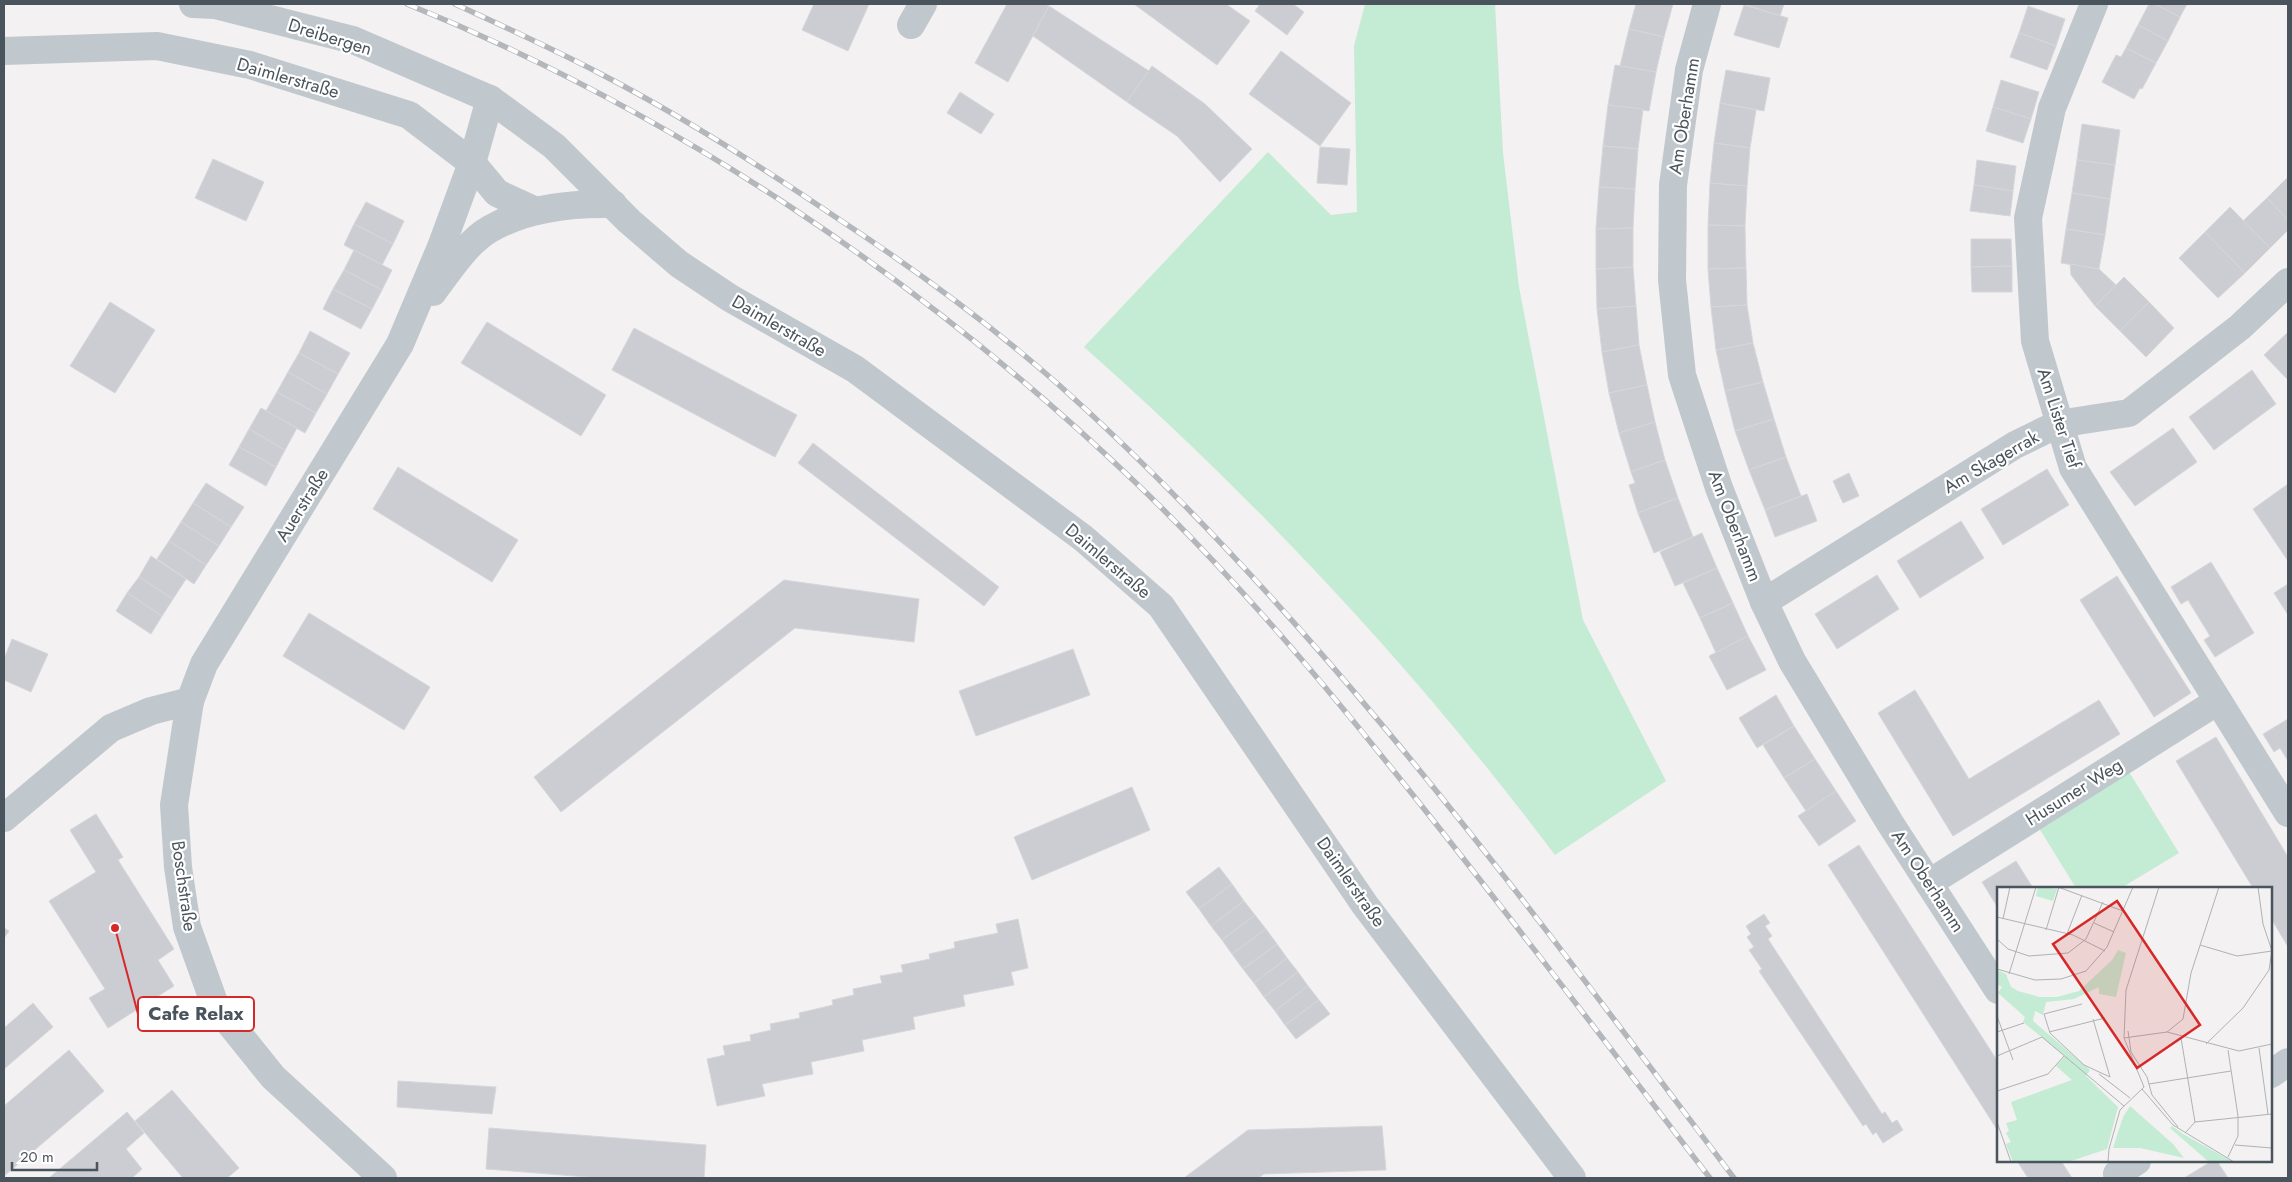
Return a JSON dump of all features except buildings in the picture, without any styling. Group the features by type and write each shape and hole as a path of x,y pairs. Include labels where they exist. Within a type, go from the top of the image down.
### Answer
{"street":[{"name":"Dreibergen","path":"193,4 215,5 353,40 490,99"},
{"name":"Am Oberhamm","path":"1707,4 1689,70 1673,185 1672,280 1682,375 1720,488 1764,602 1792,661 1929,883 1997,988"},
{"name":"Am Lister Tief","path":"2094,4 2052,108 2028,218 2035,341 2058,424 2073,468 2288,813"},
{"name":"Daimlerstraße","path":"4,51 157,46 250,65 409,115 472,163 497,193 536,211"},
{"name":"Auerstraße","path":"190,701 204,664 400,344 441,247 472,163 490,99"},
{"name":"Daimlerstraße","path":"490,99 554,146 613,204 679,264 730,298 854,369 1083,538 1162,606 1365,905 1572,1178"},
{"path":"400,344 425,303 459,257 489,230 536,211 587,204 613,204"},
{"name":"Am Skagerrak","path":"1764,602 2015,445 2058,424 2129,412 2240,327 2288,282"},
{"path":"4,818 111,728 151,711 190,701"},
{"name":"Boschstraße","path":"190,701 174,805 178,867 187,927 215,1005 273,1077 383,1178"},
{"name":"Husumer Weg","path":"1929,883 2218,702"},
{"path":"2272,1073 2288,1062"}],"green space":[{"path":"1365,4 1495,4 1503,153 1519,287 1583,620 1666,781 1555,855 1447,719 1391,653 1332,589 1211,465 1084,347 1268,152 1331,215 1357,212 1354,46"},
{"path":"2129,772 2179,853 2123,887 2075,887 2039,828"}],"railway":[{"path":"407,4 507,48 605,97 701,150 794,209 884,272 971,338 1054,409 1176,522 1254,605 1328,691 1471,868 1710,1178"},
{"path":"455,4 599,73 691,124 811,200 925,278 1007,341 1059,385 1154,474 1244,568 1331,665 1497,867 1734,1178"}],"place":[{"name":"Cafe Relax","path":"115,928"}]}
